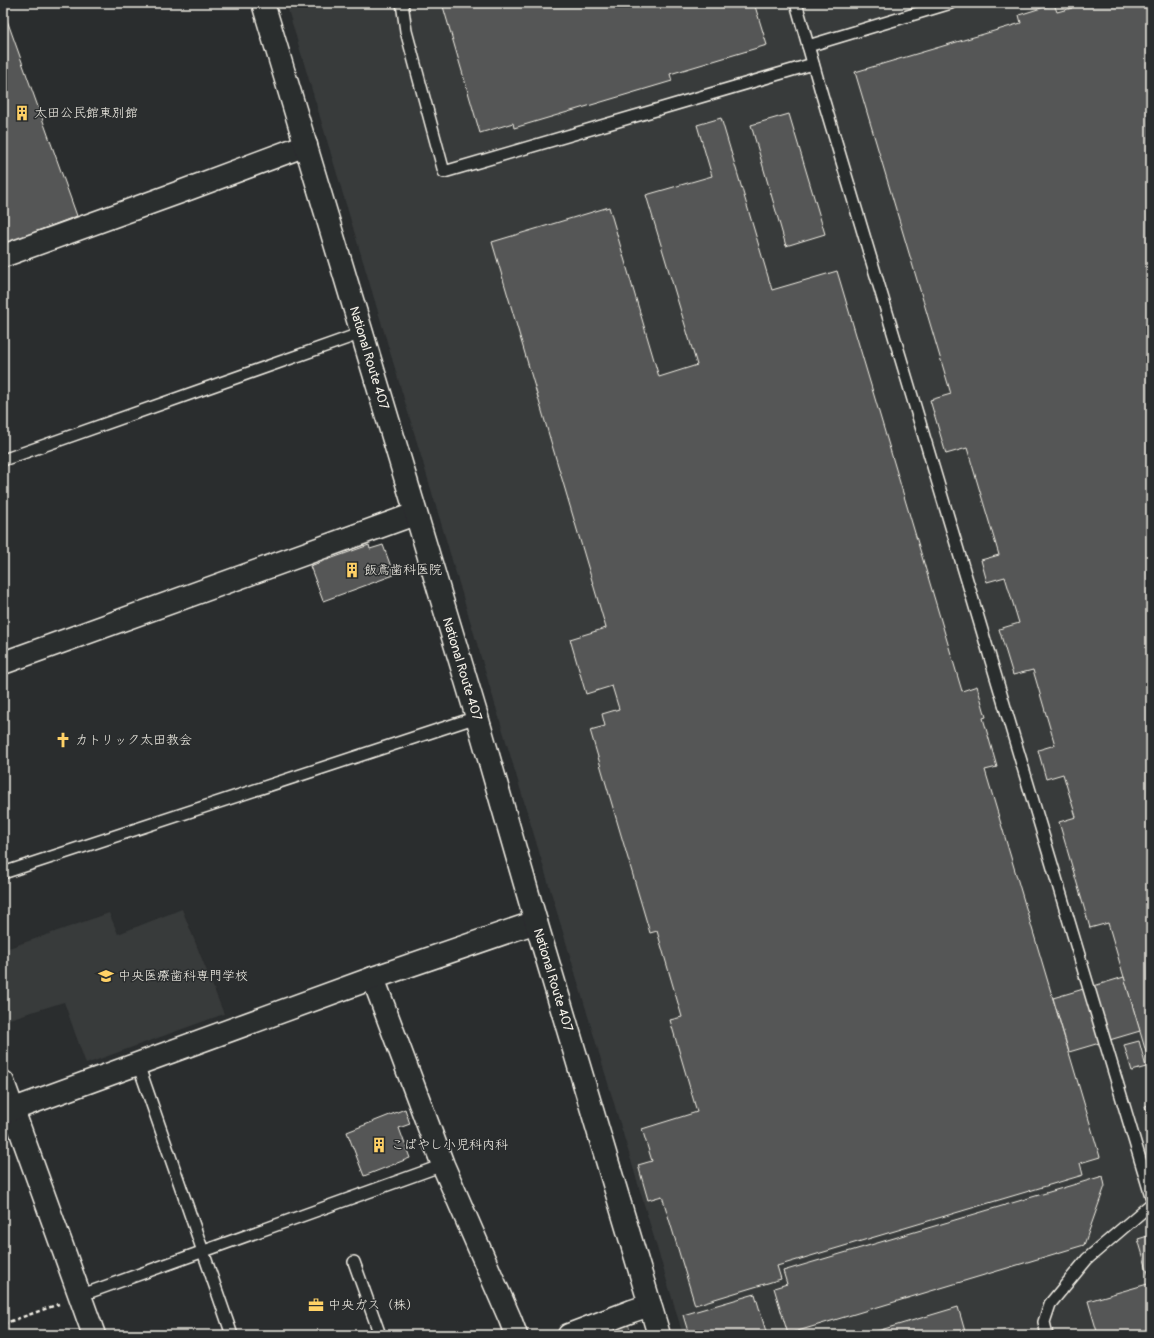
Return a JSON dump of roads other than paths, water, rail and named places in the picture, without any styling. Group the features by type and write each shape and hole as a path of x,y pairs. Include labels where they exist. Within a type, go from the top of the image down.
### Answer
{"main road":[{"name":"National Route 407","path":"262,3 477,717 536,922 659,1335"},
{"path":"3,256 306,145"},
{"path":"3,663 415,514"},
{"path":"8,1111 374,978 536,922"},
{"path":"374,978 443,1165 516,1335"},
{"path":"3,1082 8,1111 94,1335"},
{"path":"569,1335 650,1305"}],"lane":[{"path":"402,3 406,31 444,172 813,64"},
{"path":"796,3 1151,1196"},
{"path":"808,46 951,3"},
{"path":"3,460 362,333"},
{"path":"3,873 477,717"},
{"path":"138,1064 232,1335"},
{"path":"79,1296 443,1165"},
{"path":"1047,1335 1044,1322 1050,1304 1087,1259 1117,1235 1151,1204"},
{"path":"354,1262 380,1335"}],"place":[{"name":"太田公民館東別館","path":"22,113"},
{"name":"飯鳶歯科医院","path":"352,570"},
{"name":"カトリック太田教会","path":"63,740"},
{"name":"中央医療歯科専門学校","path":"106,976"},
{"name":"こばやし小児科内科","path":"379,1145"},
{"name":"中央ガス（株）","path":"316,1305"}]}
